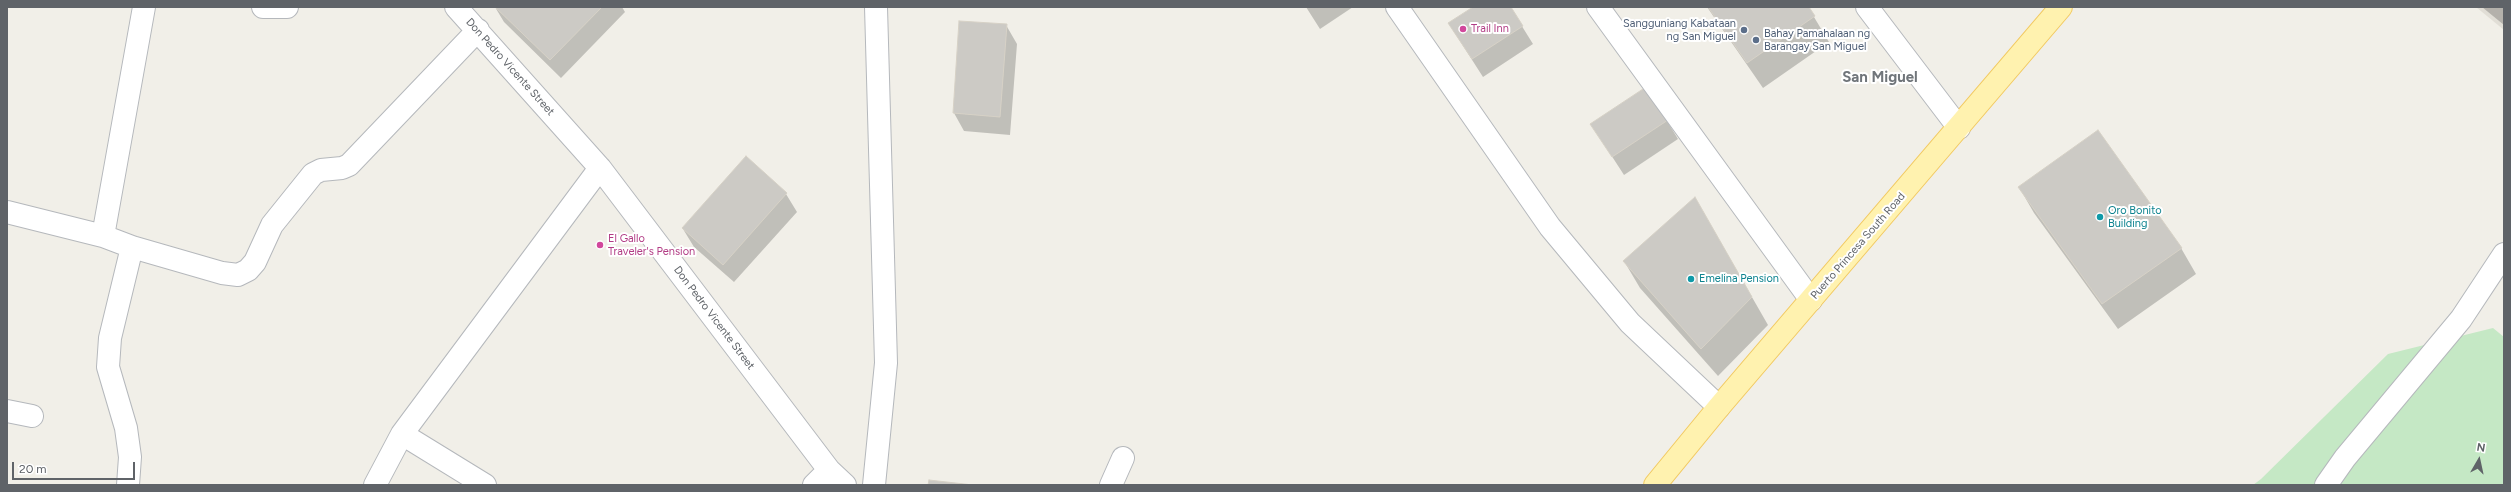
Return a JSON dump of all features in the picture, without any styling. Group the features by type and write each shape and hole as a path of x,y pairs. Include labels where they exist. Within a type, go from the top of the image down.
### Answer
{"main road":[{"name":"Puerto Princesa South Road","path":"1655,485 1719,407 1959,128 2060,7"}],"street":[{"path":"103,236 144,7"},
{"path":"263,7 287,7"},
{"path":"874,485 886,363 876,7"},
{"path":"1397,7 1550,227 1630,323 1719,407"},
{"path":"1598,7 1811,300"},
{"path":"1868,7 1959,128"},
{"path":"7,212 103,236 132,247 222,273 238,275 248,270 260,254 272,225 310,177 321,170 342,168 349,165 467,15"},
{"name":"Don Pedro Vicente Street","path":"467,15 600,168 829,470 845,485"},
{"path":"375,485 402,434 600,168"},
{"path":"128,485 130,457 126,428 108,367 110,338 132,247"},
{"path":"2326,485 2344,458 2461,319 2504,254"},
{"path":"7,411 32,416"},
{"path":"402,434 485,485"},
{"path":"1112,485 1123,458"},
{"path":"814,485 829,470"}],"shaded area":[{"path":"2476,7 2504,7 2504,30"}],"green space":[{"path":"2493,328 2504,337 2504,485 2253,485 2261,479 2388,354"}],"building":[{"path":"495,7 602,7 550,60"},
{"path":"1473,7 1511,7 1523,26 1472,59 1448,23"},
{"name":"Bahay Pamahalaan ng Barangay San Miguel","path":"1708,7 1809,7 1815,16 1747,63"},
{"path":"959,21 1007,24 1000,117 953,113"},
{"path":"1646,87 1668,120 1612,157 1590,124"},
{"name":"Oro Bonito Building","path":"2098,130 2182,248 2102,304 2018,187"},
{"path":"746,156 787,193 723,265 682,228"},
{"name":"Emelina Pension","path":"1695,197 1752,297 1701,349 1623,261"},
{"path":"929,480 973,485 928,485"}],"place":[{"name":"Trail Inn","path":"1463,29"},
{"name":"Sangguniang Kabataan ng San Miguel","path":"1744,30"},
{"name":"Bahay Pamahalaan ng Barangay San Miguel","path":"1756,40"},
{"name":"Oro Bonito Building","path":"2100,217"},
{"name":"El Gallo Traveler's Pension","path":"600,245"},
{"name":"Emelina Pension","path":"1691,279"}],"district":[{"name":"San Miguel","path":"1880,78"}]}
